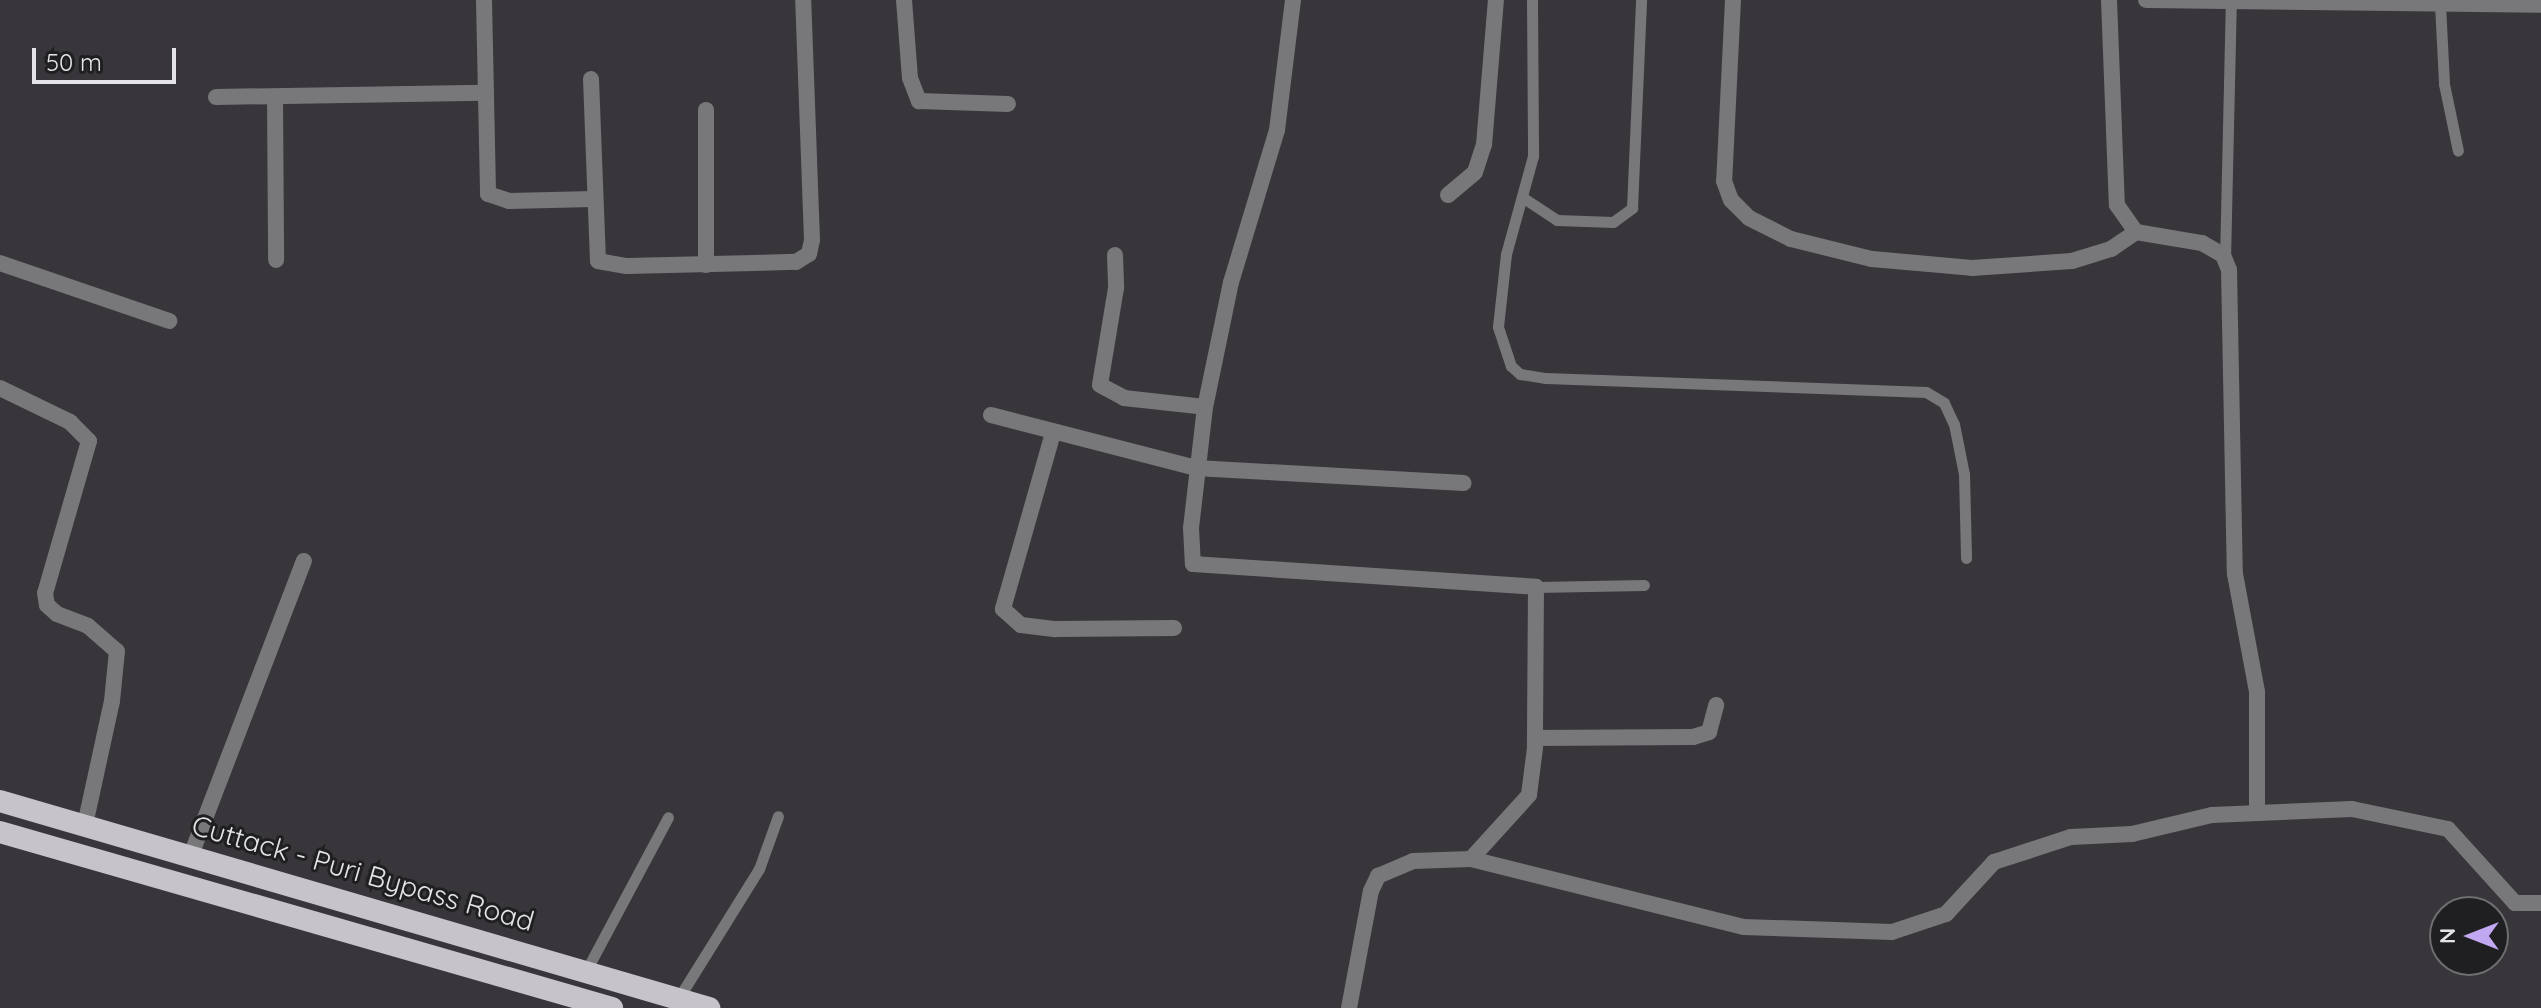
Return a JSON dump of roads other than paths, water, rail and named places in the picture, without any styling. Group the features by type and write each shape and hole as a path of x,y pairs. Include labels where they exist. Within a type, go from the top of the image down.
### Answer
{"highway":[{"name":"Cuttack - Puri Bypass Road","path":"0,801 587,969 709,1008"},
{"name":"Cuttack - Puri Bypass Road","path":"0,832 612,1008"}],"street":[{"path":"484,0 488,194 509,201 593,199"},
{"path":"591,79 593,199 598,261 627,266 796,262 809,254 803,0"},
{"path":"904,0 910,78 919,101 1008,104"},
{"path":"1293,0 1277,130 1231,282 1205,407 1196,468 1193,564 1536,587 1535,738 1529,795 1471,859"},
{"path":"1448,195 1475,172 1484,145 1496,0"},
{"path":"1733,0 1724,181 1731,200 1749,218 1791,239 1872,259 1972,268 2072,261 2111,249 2136,232 2202,243 2225,260 2234,385 2235,574 2257,692 2257,813"},
{"path":"2109,0 2117,205 2136,232"},
{"path":"2146,0 2231,3 2503,2 2541,5"},
{"path":"216,97 484,93"},
{"path":"275,98 276,260"},
{"path":"706,110 706,265"},
{"path":"1115,255 1116,288 1100,360 1100,385 1124,398 1205,407"},
{"path":"0,263 169,321"},
{"path":"0,388 70,422 89,441 45,593 47,605 57,614 88,626 117,651 85,825"},
{"path":"991,415 1196,468 1464,483"},
{"path":"1053,433 1003,609 1021,625 1044,628 1094,632 1174,628"},
{"path":"191,855 304,561"},
{"path":"1535,738 1693,737 1709,732 1716,705"},
{"path":"1349,1008 1378,876 1413,861 1471,859 1744,927 1892,932 1946,914 1994,862 2071,837 2132,834 2212,815 2352,809 2448,829 2515,903 2541,903"}],"lane":[{"path":"1532,0 1533,156 1506,254 1498,327 1502,350 1520,374 1926,392 1944,403 1954,424 1964,474 1966,558"},
{"path":"1522,197 1557,220 1613,222 1632,208 1641,0"},
{"path":"2225,260 2231,3"},
{"path":"2440,4 2444,84 2458,151"},
{"path":"1536,587 1644,585"},
{"path":"678,999 759,869 778,816"},
{"path":"587,969 668,817"}]}
